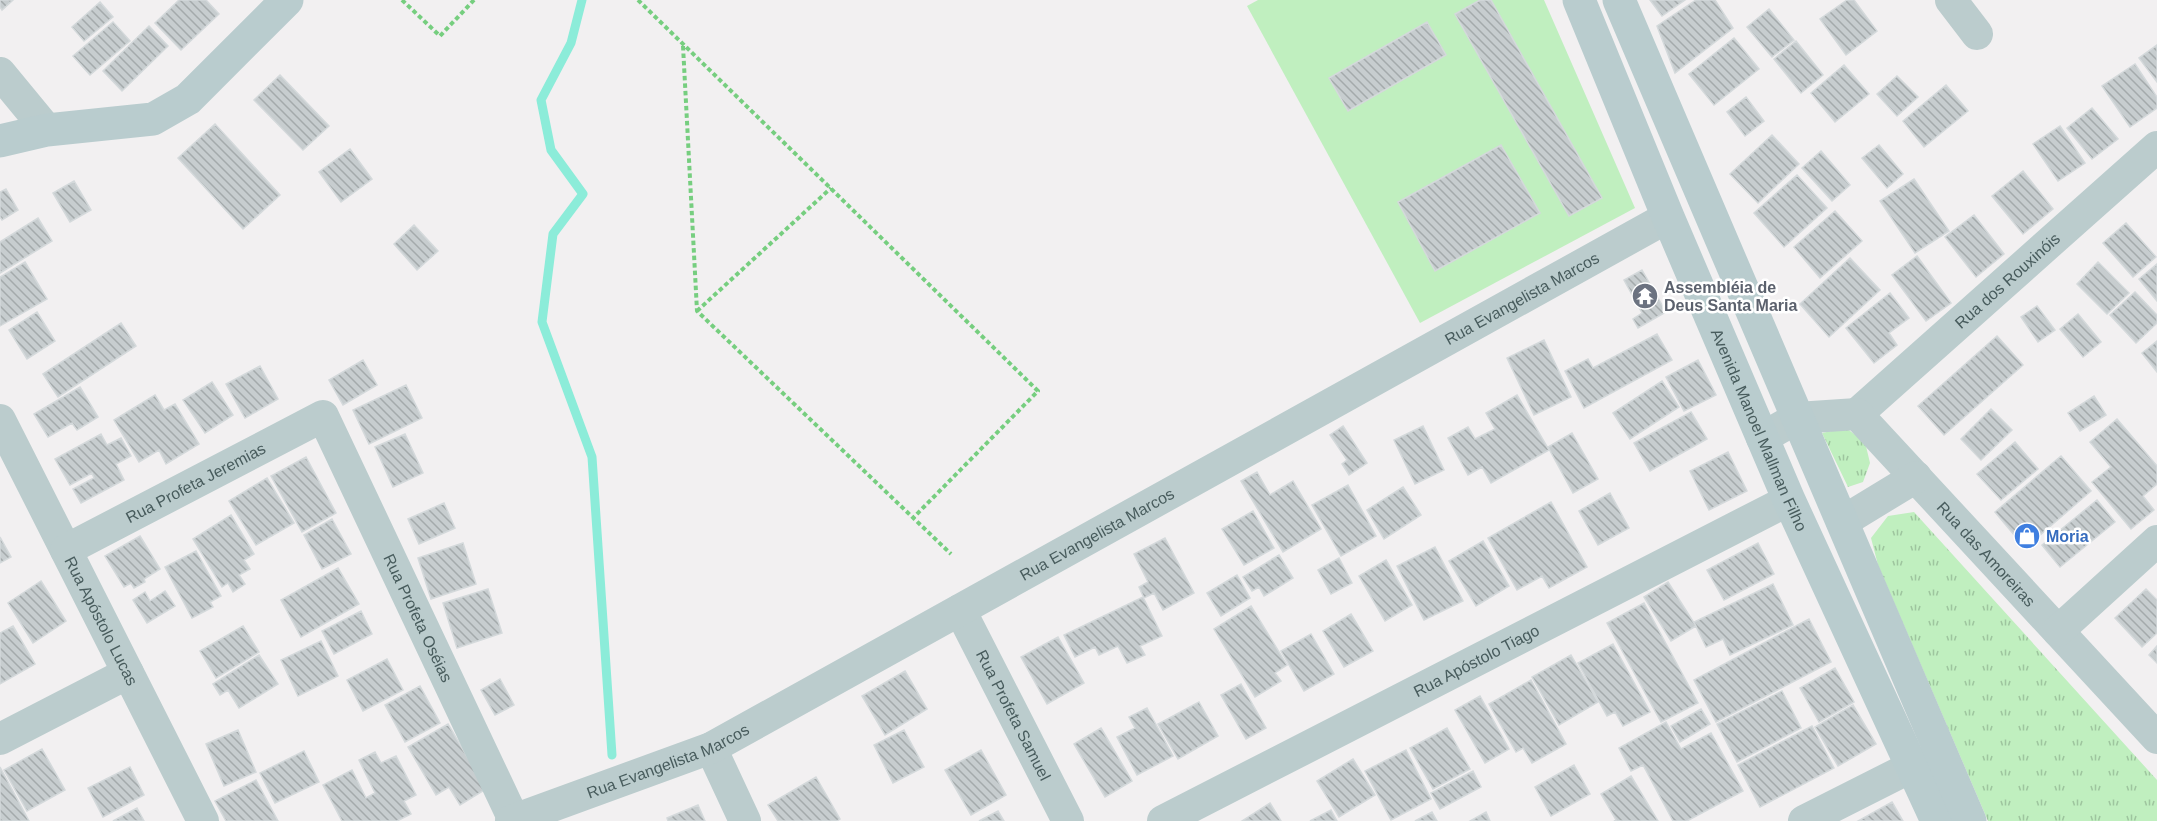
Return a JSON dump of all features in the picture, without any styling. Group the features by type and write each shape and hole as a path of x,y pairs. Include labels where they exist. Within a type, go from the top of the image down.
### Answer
{"street":[{"path":"0,141 47,130 153,119 188,99 287,0"},
{"name":"Avenida Manoel Mallman Filho","path":"1579,0 1668,218 1789,500 1937,821"},
{"path":"1619,0 1970,821"},
{"path":"1951,0 1977,34"},
{"path":"0,74 47,130"},
{"name":"Rua dos Rouxinóis","path":"1857,414 2157,147"},
{"name":"Rua Evangelista Marcos","path":"512,820 711,748 1668,218"},
{"path":"1762,438 1797,418 1857,414"},
{"name":"Rua das Amoreiras","path":"1857,414 2157,738"},
{"name":"Rua Profeta Jeremias","path":"66,550 323,416"},
{"name":"Rua Profeta Oséias","path":"323,416 512,820"},
{"name":"Rua Apóstolo Lucas","path":"0,420 203,821"},
{"path":"1842,522 1916,477"},
{"name":"Rua Apóstolo Tiago","path":"1163,821 1789,500"},
{"path":"2058,631 2157,541"},
{"name":"Rua Profeta Samuel","path":"960,610 1068,821"},
{"path":"0,739 128,673"},
{"path":"711,748 745,821"},
{"path":"1804,821 1913,766"}],"path":[{"path":"402,0 440,36 474,0"},
{"path":"638,0 1038,391 913,518"},
{"path":"683,45 697,311 951,554"},
{"path":"697,311 831,188"}],"green space":[{"path":"1258,0 1544,0 1635,208 1420,323 1247,6"},
{"path":"1846,428 1865,442 1870,463 1863,482 1848,487 1822,433"},
{"path":"1914,512 2157,780 2157,821 1988,821 1878,565 1871,538 1888,516"}],"building":[{"path":"0,0 13,0 2,10"},
{"path":"179,0 206,0 219,14 181,50 155,23"},
{"path":"1480,0 1491,0 1602,198 1569,216 1455,14"},
{"path":"1650,0 1685,0 1662,16"},
{"path":"1696,0 1715,0 1733,28 1675,73 1657,26"},
{"path":"1847,0 1854,0 1877,31 1846,55 1820,19"},
{"path":"100,2 113,17 84,41 72,27"},
{"path":"1769,9 1794,40 1772,57 1747,27"},
{"path":"113,22 130,41 90,75 73,56"},
{"path":"1427,22 1446,55 1348,111 1329,78"},
{"path":"149,26 168,46 122,91 103,71"},
{"path":"1734,38 1759,69 1714,105 1689,74"},
{"path":"1796,41 1823,75 1801,93 1774,59"},
{"path":"2157,45 2157,82 2139,58"},
{"path":"2135,64 2157,97 2157,108 2130,127 2102,86"},
{"path":"1844,65 1869,94 1835,122 1811,93"},
{"path":"280,75 329,126 303,150 254,100"},
{"path":"1897,76 1918,97 1897,116 1877,94"},
{"path":"1946,85 1968,111 1924,147 1903,121"},
{"path":"1746,97 1764,121 1745,136 1727,112"},
{"path":"2092,108 2118,139 2092,159 2067,128"},
{"path":"215,124 280,195 243,229 178,158"},
{"path":"2060,126 2085,163 2058,181 2033,144"},
{"path":"1772,135 1799,164 1758,203 1730,174"},
{"path":"1501,145 1540,213 1435,271 1398,202"},
{"path":"1879,145 1903,174 1887,188 1862,158"},
{"path":"350,149 372,179 341,202 319,172"},
{"path":"1821,151 1850,185 1832,201 1802,168"},
{"path":"2023,171 2053,209 2023,234 1992,196"},
{"path":"1797,175 1827,208 1784,247 1754,213"},
{"path":"1914,179 1949,231 1915,253 1880,201"},
{"path":"74,181 91,210 70,222 53,193"},
{"path":"6,189 18,210 2,220 0,192"},
{"path":"1835,211 1862,241 1820,278 1794,247"},
{"path":"1974,215 2004,254 1976,277 1945,237"},
{"path":"38,218 52,241 0,273 0,242"},
{"path":"2126,223 2156,257 2133,277 2103,243"},
{"path":"414,225 438,251 417,270 394,244"},
{"path":"1917,256 1951,303 1926,321 1892,275"},
{"path":"1850,258 1880,290 1829,337 1800,304"},
{"path":"25,262 47,299 0,326 0,277"},
{"path":"2098,262 2129,293 2107,314 2077,284"},
{"path":"2157,264 2157,301 2139,279"},
{"name":"Assembléia de Deus Santa Maria","path":"1642,270 1666,312 1638,328 1633,319 1642,313 1624,280"},
{"path":"2135,292 2157,315 2157,323 2136,343 2110,315"},
{"path":"1890,293 1909,318 1889,333 1897,345 1874,363 1846,328"},
{"path":"2037,306 2055,330 2038,342 2021,317"},
{"path":"37,312 55,341 27,359 9,330"},
{"path":"2078,314 2101,342 2083,357 2060,329"},
{"path":"121,323 136,346 58,397 43,374"},
{"path":"1657,334 1672,360 1584,408 1565,371 1588,359 1593,368"},
{"path":"1997,336 2023,365 1944,435 1918,406"},
{"path":"1544,340 1571,397 1534,415 1507,358"},
{"path":"2157,341 2157,372 2142,353"},
{"path":"363,360 377,385 343,405 329,380"},
{"path":"1698,360 1716,395 1684,411 1666,377"},
{"path":"260,366 278,399 245,418 226,384"},
{"path":"1662,381 1679,407 1630,439 1613,413"},
{"path":"212,382 233,415 205,433 183,400"},
{"path":"406,385 422,418 369,444 353,410"},
{"path":"80,387 98,417 77,430 72,423 48,437 34,414"},
{"path":"155,395 164,410 175,404 199,444 166,464 159,450 139,462 114,420"},
{"path":"1517,395 1549,450 1491,483 1482,467 1468,475 1448,438 1468,427 1475,439 1495,429 1486,413"},
{"path":"2094,396 2106,415 2080,431 2068,413"},
{"path":"1991,409 2012,430 1981,460 1961,439"},
{"path":"1691,412 1707,439 1650,471 1634,443"},
{"path":"2117,419 2157,466 2157,484 2143,496 2154,510 2131,529 2092,482 2111,467 2090,442"},
{"path":"1343,426 1367,463 1349,475 1342,464 1347,460 1330,435"},
{"path":"1423,426 1444,470 1415,484 1394,440"},
{"path":"1572,433 1598,479 1573,493 1548,447"},
{"path":"101,434 107,445 121,438 131,456 116,464 124,480 81,503 73,489 94,478 92,473 70,485 55,459"},
{"path":"405,434 423,473 393,487 375,447"},
{"path":"2015,442 2038,469 2001,500 1977,474"},
{"path":"1728,452 1747,491 1709,510 1690,471"},
{"path":"2061,456 2091,491 2025,548 1995,512"},
{"path":"306,457 336,513 302,532 271,476"},
{"path":"1257,472 1270,495 1293,481 1321,529 1283,552 1241,481"},
{"path":"267,478 294,523 256,545 229,501"},
{"path":"1348,485 1376,536 1341,556 1312,505"},
{"path":"1403,487 1421,515 1384,539 1367,510"},
{"path":"1610,493 1629,528 1598,545 1579,511"},
{"path":"2097,500 2115,522 2060,567 2042,545"},
{"path":"1551,502 1587,567 1549,588 1542,576 1517,590 1488,538"},
{"path":"444,503 455,528 419,544 408,519"},
{"path":"1253,511 1274,548 1244,565 1222,529"},
{"path":"231,515 254,554 244,560 250,569 239,575 245,584 233,592 228,583 222,587 193,539"},
{"path":"332,519 351,554 322,569 304,535"},
{"path":"140,536 160,569 134,588 131,583 124,587 105,556"},
{"path":"0,537 11,557 0,563"},
{"path":"1165,538 1194,593 1163,610 1154,593 1144,598 1139,587 1148,582 1134,554"},
{"path":"1483,541 1509,586 1476,606 1449,561"},
{"path":"463,543 476,584 431,599 418,558"},
{"path":"1758,543 1774,574 1724,600 1707,570"},
{"path":"1435,547 1463,601 1424,620 1397,566"},
{"path":"196,551 221,596 210,602 213,607 192,618 165,567"},
{"path":"1279,555 1293,578 1264,596 1259,587 1252,591 1243,577"},
{"path":"1339,558 1352,583 1331,594 1318,570"},
{"path":"1386,560 1412,605 1385,621 1359,576"},
{"path":"338,568 359,604 301,637 281,600"},
{"path":"1237,575 1250,598 1221,616 1207,593"},
{"path":"41,581 66,621 33,643 8,603"},
{"path":"1668,582 1696,626 1671,641 1644,597"},
{"path":"1773,584 1793,625 1730,655 1723,639 1706,647 1694,622"},
{"path":"488,589 502,633 457,648 443,603"},
{"path":"2146,589 2157,600 2157,633 2142,647 2115,618"},
{"path":"165,591 175,606 147,623 133,600 145,592 150,601"},
{"path":"1143,597 1162,636 1140,646 1145,655 1127,663 1118,646 1099,655 1095,647 1075,657 1064,635"},
{"path":"1644,603 1698,703 1661,722 1607,623"},
{"path":"1251,606 1287,665 1275,673 1281,681 1255,697 1214,629"},
{"path":"361,611 372,634 334,654 322,631"},
{"path":"1351,614 1373,651 1344,667 1323,631"},
{"path":"1809,619 1831,662 1716,722 1694,680"},
{"path":"13,626 35,664 0,684 0,633"},
{"path":"243,626 259,652 216,678 200,651"},
{"path":"1311,634 1334,674 1304,691 1281,651"},
{"path":"1058,637 1084,683 1047,704 1021,657"},
{"path":"321,641 338,676 298,696 281,660"},
{"path":"1613,644 1650,712 1623,726 1615,712 1607,716 1578,663"},
{"path":"2157,646 2157,663 2149,655"},
{"path":"259,655 278,684 239,708 228,690 220,695 213,684"},
{"path":"1571,655 1598,702 1559,725 1532,677"},
{"path":"387,659 403,690 363,711 347,680"},
{"path":"1835,668 1854,702 1819,722 1800,688"},
{"path":"905,671 927,709 885,735 862,696"},
{"path":"500,679 514,705 495,715 481,690"},
{"path":"1531,680 1566,744 1532,763 1523,748 1516,752 1489,704"},
{"path":"1241,684 1266,728 1246,739 1221,695"},
{"path":"420,686 440,723 405,742 385,705"},
{"path":"1782,691 1801,728 1737,762 1717,724"},
{"path":"1480,696 1509,749 1485,763 1455,710"},
{"path":"1199,702 1218,736 1178,759 1158,724"},
{"path":"1853,705 1876,744 1838,766 1815,727"},
{"path":"1147,708 1173,756 1137,775 1117,737 1135,728 1129,717"},
{"path":"1701,709 1710,724 1680,742 1671,726"},
{"path":"1666,722 1681,749 1711,733 1743,791 1687,821 1673,821 1643,765 1631,771 1619,748"},
{"path":"448,724 486,789 460,805 449,787 436,795 408,747"},
{"path":"1812,726 1834,768 1760,807 1738,765"},
{"path":"1101,728 1132,781 1105,797 1074,744"},
{"path":"1447,728 1470,769 1433,789 1410,748"},
{"path":"238,730 256,772 224,786 206,744"},
{"path":"904,730 924,767 893,783 874,745"},
{"path":"42,749 65,790 27,811 4,770"},
{"path":"981,750 1006,795 971,815 945,770"},
{"path":"1406,750 1431,799 1391,820 1365,771"},
{"path":"304,751 319,782 275,803 260,773"},
{"path":"375,752 381,763 396,756 416,795 404,801 411,814 397,821 342,821 323,785 352,770 366,798 375,793 359,760"},
{"path":"1353,759 1375,795 1339,817 1317,781"},
{"path":"1574,765 1590,794 1551,816 1535,787"},
{"path":"0,767 29,821 0,821"},
{"path":"130,767 144,795 103,817 88,788"},
{"path":"1473,771 1481,787 1440,809 1431,793"},
{"path":"1631,776 1658,821 1614,821 1616,820 1601,794"},
{"path":"816,777 840,819 837,821 778,821 768,805"},
{"path":"256,780 278,821 226,821 215,801"},
{"path":"1892,802 1903,821 1858,821"},
{"path":"1270,803 1281,821 1242,821"},
{"path":"698,805 705,821 668,821 667,818"},
{"path":"137,808 144,821 113,821"},
{"path":"1331,810 1337,821 1310,821"},
{"path":"998,811 1004,821 979,821"},
{"path":"1432,812 1437,821 1415,821"},
{"path":"1486,812 1490,821 1470,821"}],"waterway":[{"path":"582,0 571,43 541,100 551,150 583,194 553,234 542,322 592,457 612,755"}],"place":[{"name":"Assembléia de Deus Santa Maria","path":"1645,296"},
{"name":"Moria","path":"2027,536"}]}
